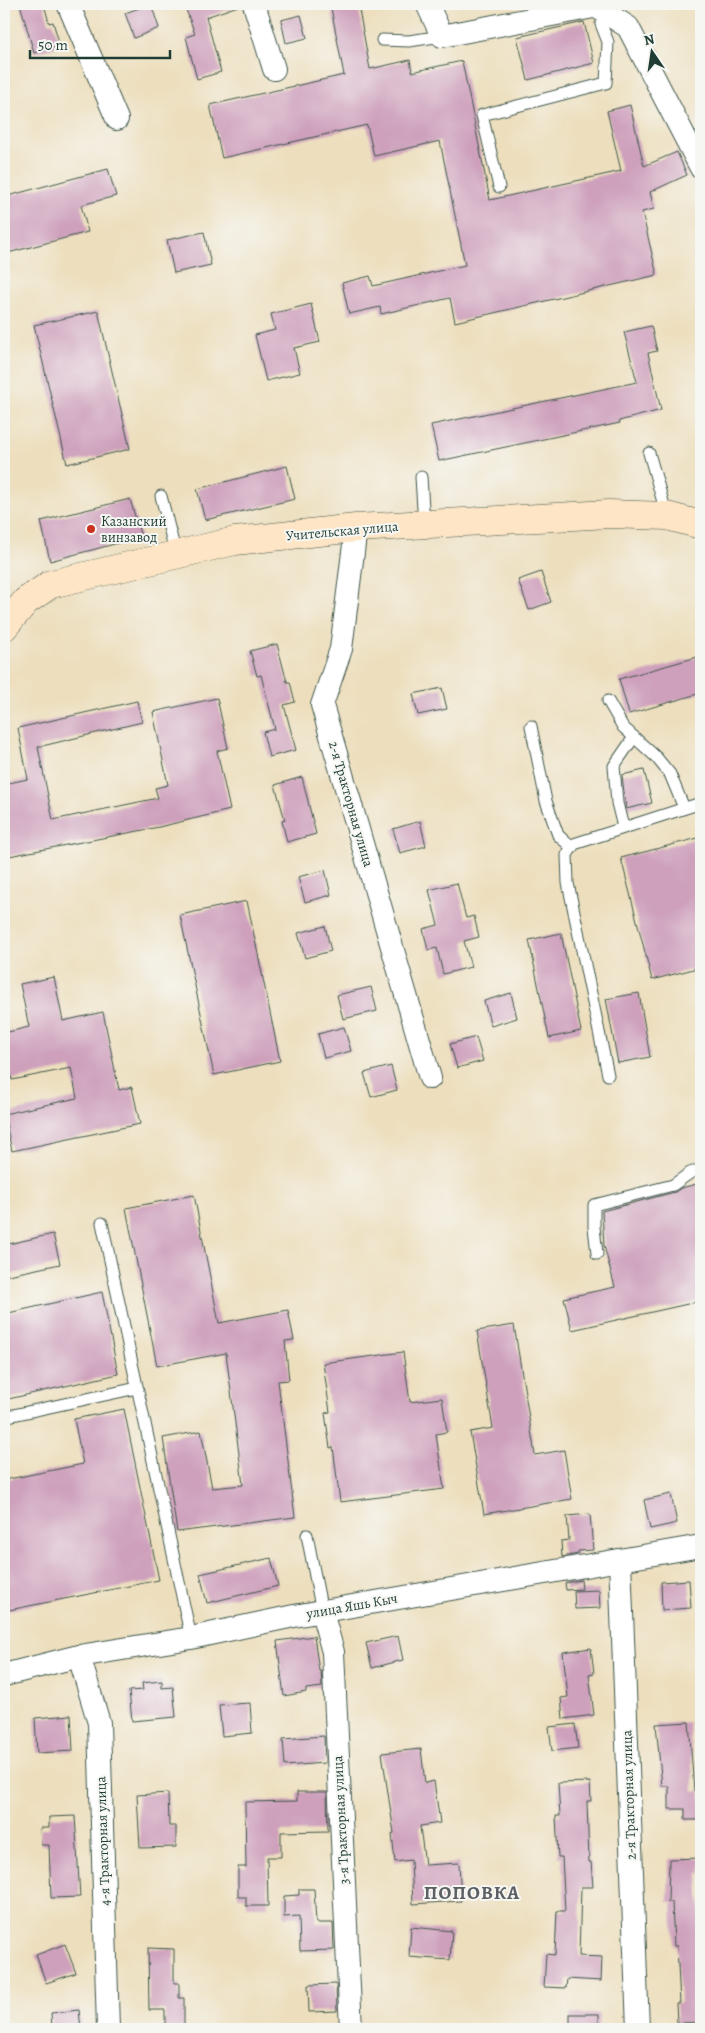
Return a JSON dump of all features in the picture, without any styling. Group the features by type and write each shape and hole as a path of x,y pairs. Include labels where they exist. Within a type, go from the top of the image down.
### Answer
{"street":[{"path":"68,4 117,119"},
{"path":"254,4 274,69"},
{"path":"427,4 442,36 601,7 628,27 701,168"},
{"name":"Учительская улица","path":"4,627 26,601 51,584 235,541 356,528 609,514 667,516 701,526"},
{"name":"2-я Тракторная улица","path":"356,528 341,649 322,705 430,1078"},
{"name":"улица Яшь Кыч","path":"4,1675 79,1656 191,1638 322,1612 701,1546"},
{"name":"2-я Тракторная улица","path":"620,1560 638,2029"},
{"name":"3-я Тракторная улица","path":"322,1612 332,1652 351,2029"},
{"name":"4-я Тракторная улица","path":"79,1656 99,1723 108,2029"}],"lane":[{"path":"499,187 482,116 606,83 608,42 601,24 601,7"},
{"path":"382,40 409,41 442,36"},
{"path":"649,453 667,516"},
{"path":"421,478 424,524"},
{"path":"161,496 176,555"},
{"path":"608,701 623,727 656,757 670,774 684,808"},
{"path":"530,726 546,801 558,835 572,848"},
{"path":"623,827 617,803 614,766 634,737"},
{"path":"608,1076 568,883 567,855 574,844 701,803"},
{"path":"597,1254 594,1205 673,1186 690,1173 701,1169"},
{"path":"102,1223 191,1638"},
{"path":"4,1417 137,1388"},
{"path":"307,1536 322,1612"}],"building":[{"path":"20,4 44,4 49,23 53,22 60,46 34,53"},
{"path":"151,4 159,28 134,38 125,13"},
{"path":"184,4 238,4 238,6 206,17 221,72 197,79 186,37 195,34"},
{"path":"358,4 370,69 410,60 412,72 462,61 490,200 621,171 607,111 630,105 644,166 677,152 687,175 650,192 654,209 642,212 657,275 455,322 450,298 381,314 380,307 349,314 342,283 370,276 373,286 465,265 440,141 374,156 367,125 222,158 210,105 344,75 331,8"},
{"path":"301,15 307,38 286,43 281,20"},
{"path":"584,22 594,63 528,80 517,37"},
{"path":"108,169 116,196 81,205 88,232 4,254 4,197"},
{"path":"204,232 211,265 174,273 167,240"},
{"path":"311,304 320,342 294,348 300,373 266,381 255,335 275,330 271,314"},
{"path":"98,311 130,449 67,464 34,325"},
{"path":"651,326 657,351 648,353 661,410 619,421 620,423 439,461 431,425 637,382 624,332"},
{"path":"287,466 295,499 205,520 197,489"},
{"name":"Казанский винзавод","path":"130,499 141,537 50,561 41,521"},
{"path":"541,572 551,602 529,610 518,580"},
{"path":"277,644 287,682 290,682 295,702 284,705 296,750 269,757 263,732 275,729 261,675 257,676 250,651"},
{"path":"701,656 701,693 629,714 619,679"},
{"path":"442,688 447,709 418,715 413,694"},
{"path":"217,698 228,748 217,751 230,810 159,827 4,857 4,784 28,779 18,728 137,701 142,722 38,747 53,820 158,798 155,788 168,785 153,712"},
{"path":"644,770 652,803 626,809 622,775"},
{"path":"302,777 316,834 287,842 282,821 285,820 275,785"},
{"path":"420,821 426,846 400,853 393,829"},
{"path":"698,838 701,850 701,967 652,980 621,858"},
{"path":"325,870 331,895 305,902 298,877"},
{"path":"457,883 466,918 474,916 479,937 464,941 471,967 443,974 437,948 428,950 423,929 438,925 429,890"},
{"path":"247,901 280,1061 214,1075 180,915"},
{"path":"325,926 331,951 305,958 298,933"},
{"path":"561,933 581,1031 549,1038 529,940"},
{"path":"54,977 63,1021 103,1012 119,1090 132,1087 140,1124 12,1151 4,1114 77,1098 71,1068 12,1080 4,1040 4,1033 29,1027 20,984"},
{"path":"371,987 377,1011 343,1019 337,995"},
{"path":"511,993 517,1018 491,1026 484,1001"},
{"path":"639,993 650,1057 618,1063 606,999"},
{"path":"344,1027 351,1051 324,1058 318,1034"},
{"path":"476,1037 483,1061 457,1068 450,1044"},
{"path":"391,1066 397,1090 371,1097 364,1073"},
{"path":"701,1183 701,1301 572,1330 564,1298 615,1287 604,1246 602,1211 675,1192 681,1188"},
{"path":"194,1195 219,1323 288,1310 294,1340 285,1341 289,1380 278,1381 295,1517 177,1532 163,1438 201,1431 212,1488 243,1485 226,1353 157,1366 126,1208"},
{"path":"53,1234 60,1264 4,1276 4,1245"},
{"path":"102,1292 118,1374 4,1400 4,1314"},
{"path":"514,1325 535,1455 564,1450 572,1499 484,1514 470,1432 493,1428 477,1331"},
{"path":"403,1352 410,1402 442,1398 447,1432 436,1434 444,1489 340,1502 333,1447 330,1448 325,1413 330,1412 323,1363"},
{"path":"124,1409 159,1580 4,1611 4,1480 83,1464 74,1419"},
{"path":"671,1494 677,1523 650,1529 644,1500"},
{"path":"590,1514 593,1550 578,1551 578,1554 562,1557 561,1541 569,1540 567,1516"},
{"path":"271,1558 278,1586 207,1603 200,1574"},
{"path":"581,1580 582,1589 566,1590 565,1583"},
{"path":"689,1580 691,1608 662,1610 661,1582"},
{"path":"599,1590 600,1608 575,1609 574,1591"},
{"path":"314,1636 322,1687 306,1689 306,1692 284,1696 277,1641"},
{"path":"398,1636 403,1660 372,1668 366,1643"},
{"path":"591,1648 594,1673 589,1674 594,1715 563,1719 561,1698 568,1697 563,1652"},
{"path":"162,1681 162,1688 173,1687 176,1717 132,1721 129,1691 143,1690 142,1683"},
{"path":"250,1703 252,1733 222,1736 219,1705"},
{"path":"71,1715 73,1751 37,1753 35,1718"},
{"path":"689,1722 694,1791 701,1791 701,1820 685,1820 685,1809 669,1809 669,1786 662,1786 656,1724"},
{"path":"575,1724 578,1748 552,1751 549,1727"},
{"path":"324,1736 325,1763 285,1766 283,1739"},
{"path":"421,1749 425,1783 434,1781 440,1823 420,1826 425,1865 459,1863 461,1901 413,1904 411,1860 395,1862 392,1834 394,1833 382,1753"},
{"path":"590,1782 591,1801 587,1801 589,1862 591,1862 593,1887 581,1887 579,1956 602,1957 601,1981 567,1979 566,1988 544,1987 546,1954 555,1955 557,1911 565,1911 562,1857 558,1857 556,1816 560,1816 558,1783"},
{"path":"297,1792 327,1792 328,1831 281,1832 281,1857 267,1857 268,1906 246,1906 246,1897 238,1897 238,1867 246,1867 245,1802 297,1801"},
{"path":"168,1793 169,1826 176,1826 176,1847 140,1848 137,1795"},
{"path":"75,1816 80,1897 51,1898 49,1845 41,1845 40,1828 49,1828 49,1817"},
{"path":"701,1858 701,1874 698,1874 701,1929 701,2022 677,2023 676,2003 680,2003 677,1946 674,1946 672,1902 668,1902 669,1859"},
{"path":"299,1889 314,1889 316,1923 333,1923 334,1950 300,1951 299,1916 284,1917 284,1896 299,1895"},
{"path":"411,1927 452,1931 450,1960 409,1957"},
{"path":"65,1944 76,1973 46,1983 36,1955"},
{"path":"148,1948 174,1949 174,1983 179,1983 179,1998 184,1998 184,2029 165,2029 165,2010 149,2010"},
{"path":"336,1984 337,2011 309,2012 308,1985"},
{"path":"79,2010 81,2029 52,2029 51,2013"},
{"path":"570,2014 599,2014 599,2029 570,2029"}],"place":[{"name":"Казанский винзавод","path":"91,529"}],"district":[{"name":"ПОПОВКА","path":"472,1893"}]}
